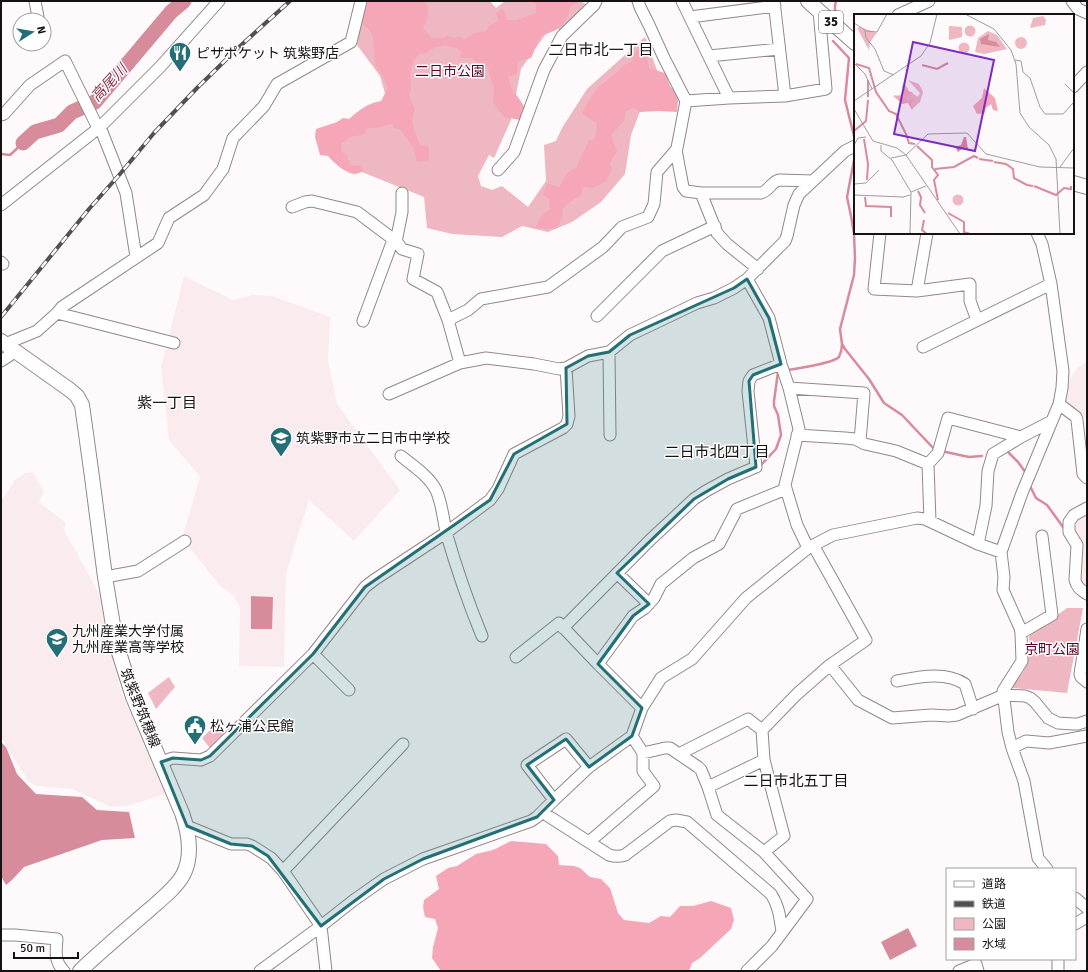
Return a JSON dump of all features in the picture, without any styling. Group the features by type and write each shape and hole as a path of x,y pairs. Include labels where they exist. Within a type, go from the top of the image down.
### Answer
{"main road":[{"name":"35","path":"808,1 819,12 850,31 854,41"},
{"path":"1074,183 1087,187"},
{"name":"筑紫野筑穂線","path":"7,345 70,390 77,396 82,405 105,577 116,643 133,697 187,826 189,839 189,857 182,876 170,892 80,971"}],"street":[{"path":"35,1 37,12"},
{"path":"1,205 99,128 160,67 219,1"},
{"path":"1,362 7,345 37,331 62,307 158,243 169,218 204,195 223,169 233,138 264,106 277,84 351,42 361,1"},
{"path":"498,170 514,152 544,70 562,36 594,5 596,1"},
{"path":"448,320 468,310 481,299 548,287 603,248 622,227 648,217 654,204 657,172 677,148 686,101 664,58 638,1"},
{"path":"682,1 728,98"},
{"path":"900,14 929,1"},
{"path":"1072,1 1081,14"},
{"path":"690,17 775,4 785,96"},
{"path":"686,101 785,96 826,89 819,12"},
{"path":"709,56 779,49"},
{"path":"1,115 4,114 30,84 65,61 99,128 126,193 136,257"},
{"path":"1074,86 1087,72"},
{"path":"389,394 460,363 486,358 534,364 559,369 566,368 588,356 609,352 630,335 696,303 714,298 734,288 758,269 785,241 796,199 799,194 845,151 854,146"},
{"path":"676,150 683,187 686,190 701,193 761,193 765,192 776,181 780,180 813,181"},
{"path":"363,321 394,240 402,212 402,193"},
{"path":"701,193 717,233 727,244 758,269"},
{"path":"292,207 312,201 358,212 399,244 402,249 418,254 413,279 437,292 448,320 460,363"},
{"path":"597,316 662,251 715,226"},
{"path":"880,234 874,289 918,291 970,284 970,301 978,320"},
{"path":"918,291 927,234"},
{"path":"1037,234 1042,244 1051,284 1062,371 1062,388 1059,404 1022,493 1001,552 1004,577 1003,590 1021,633 1022,661 1003,691 1008,732 1024,781 1038,858 1046,868"},
{"path":"747,279 769,318 799,429 785,485 797,525 866,640 830,665 797,694 762,730 764,760 784,836 764,852"},
{"path":"923,348 1051,284"},
{"path":"57,313 174,343"},
{"path":"609,352 610,435"},
{"path":"563,628 617,573 694,499 728,479 756,467 748,392 749,381 753,375 781,364"},
{"path":"161,762 173,758 201,760 210,756 313,654 369,584 482,507 494,496 514,454 560,430 567,424 569,416 566,368"},
{"path":"789,388 864,393 860,441"},
{"path":"1059,404 1076,417 1083,434 1083,474 1087,478"},
{"path":"930,521 928,464 938,453 948,418 1021,437"},
{"path":"978,544 986,506 988,471 993,454 1052,421"},
{"path":"797,435 855,439 865,444 896,451 928,464"},
{"path":"401,456 429,481 435,490 446,532 470,606 482,636"},
{"path":"598,664 633,616 645,608 654,598 661,584 693,558 719,544 738,509 786,489"},
{"path":"1087,508 1074,515 1068,526 1069,532 1077,546 1076,584 1080,590 1087,594"},
{"path":"260,971 384,879 423,859 531,821 537,817 589,767 632,736 642,708 661,678 692,659 746,598 810,547 833,535 917,518 930,521 978,544 1001,552"},
{"path":"1021,633 1052,615 1042,536"},
{"path":"105,577 138,571 184,541"},
{"path":"617,573 649,604"},
{"path":"516,657 559,623 642,708"},
{"path":"1087,629 1080,674 1081,677 1087,682"},
{"path":"313,654 349,690"},
{"path":"830,665 858,700 892,718 957,715 1004,695 1025,696 1030,698 1048,718 1058,723 1078,724 1087,721"},
{"path":"897,681 915,677 934,676 954,678 965,684 973,709"},
{"path":"679,754 748,719 762,730"},
{"path":"589,842 654,786 643,771 643,753 632,736"},
{"path":"1012,748 1026,741 1049,743 1087,736"},
{"path":"554,800 527,765 566,739 589,767"},
{"path":"283,871 403,744"},
{"path":"643,753 670,748 701,770 717,815 764,852 807,899 772,946 747,971"},
{"path":"708,787 764,760"},
{"path":"542,812 609,855 620,857 625,855 670,821 681,820 687,822 771,894 778,908 782,932"},
{"path":"187,826 231,844 247,844 252,846 268,856 283,871 321,926 326,971"},
{"path":"1076,899 1087,908"},
{"path":"1076,923 1087,917"},
{"path":"1,935 57,939 56,957 60,967 64,971"},
{"path":"1058,960 1058,971"},
{"path":"959,971 976,964 978,971"}],"highlighted area":[{"path":"747,279 769,318 781,364 753,375 749,381 756,467 728,479 694,499 617,573 649,604 633,616 598,664 642,708 632,736 589,767 566,739 527,765 554,800 537,817 423,859 384,879 321,926 268,856 252,846 231,844 187,826 161,762 173,758 201,760 210,756 313,654 365,587 490,500 514,454 567,424 566,368 588,356 609,352 630,335 734,288"}],"shaded area":[{"path":"369,1 425,1 428,8 428,14 423,28 432,38 444,38 447,36 455,38 459,36 464,39 475,33 486,31 489,26 498,21 496,13 501,9 504,10 507,20 517,20 536,13 536,5 532,1 579,1 578,3 570,6 567,17 560,27 542,35 538,40 531,58 518,63 517,74 508,77 512,90 527,111 520,120 504,117 493,102 494,88 487,66 480,65 472,58 460,58 461,52 456,48 445,45 434,48 426,53 420,54 414,59 410,73 411,87 409,96 415,109 412,121 420,145 429,147 429,160 417,162 414,149 400,129 393,128 392,124 376,128 368,128 363,135 349,137 342,143 341,151 347,156 350,165 361,166 364,171 354,174 343,169 328,156 320,155 315,137 316,129 337,122 343,118 349,119 364,107 381,101 388,88 375,65 373,37 369,30 361,22"},
{"path":"643,46 649,68 665,73 670,86 677,94 677,112 640,112 634,108 626,111 624,121 611,135 617,151 610,163 612,170 605,182 593,188 583,187 581,195 563,208 562,219 557,227 548,229 535,228 542,215 550,209 549,199 543,195 547,183 559,187 568,172 576,168 589,140 595,139 597,123 582,113 591,97 600,86 624,65 631,62 637,50"},
{"name":"筑紫野市立二日市中学校","path":"184,276 233,300 252,295 272,296 330,317 328,361 337,404 400,490 354,541 309,500 286,574 284,667 239,666 240,608 233,595 221,587 182,538 200,477 169,440 161,367"},
{"path":"1087,362 1087,418 1083,418 1066,403 1067,383 1078,367"},
{"name":"九州産業大学付属 九州産業高等学校","path":"33,472 44,492 39,502 66,523 64,530 102,599 105,624 121,693 144,735 168,793 128,806 111,807 72,789 37,786 29,782 1,738 1,501 16,479 25,473"},
{"path":"1087,512 1087,589 1080,584 1073,530 1080,516"},
{"path":"511,841 546,844 558,856 559,865 580,868 590,877 601,879 610,888 618,913 624,920 649,923 661,916 670,917 680,906 693,906 711,901 731,908 734,920 731,929 700,958 692,963 689,971 441,971 432,958 438,928 435,919 425,917 423,907 424,900 439,889 436,876 448,868 457,866 476,854 493,850"}],"green space":[{"name":"二日市公園","path":"365,1 490,1 496,8 505,1 580,1 589,6 563,32 558,29 545,35 521,69 511,120 494,158 489,155 478,176 481,186 492,190 502,186 528,207 546,181 544,145 556,141 562,128 587,89 645,37 658,73 644,101 631,135 625,174 601,202 572,222 548,232 522,226 502,237 452,234 427,228 424,197 342,164 324,149 388,104 380,76 357,45"},
{"name":"京町公園","path":"1067,608 1083,608 1067,693 1013,688 1013,683 1023,672 1026,666 1029,656 1029,636"},
{"path":"169,677 175,687 156,709 148,693"},
{"path":"215,725 224,733 225,737 215,747 210,748 202,738"}],"water":[{"path":"251,596 273,597 272,629 251,629"},
{"path":"1,742 6,747 17,774 36,794 82,797 97,810 129,812 135,838 102,840 24,867 6,885 1,876"},
{"path":"908,928 917,946 890,960 881,942"}],"waterway":[{"name":"高尾川","path":"23,143 35,132 59,125 72,112 95,102 171,12 184,1"},
{"path":"835,13 836,1"},
{"path":"833,41 849,58 845,100 854,136"},
{"name":"高尾川","path":"1,154 10,155 23,143"},
{"path":"854,160 847,197 854,234"},
{"path":"854,234 854,275 840,329 842,344 869,379 884,403 902,415 936,451"},
{"path":"788,370 830,362 839,357 842,344"},
{"path":"761,465 776,449 781,435 778,415 774,406 778,372"},
{"path":"941,451 969,457 982,456"},
{"path":"1008,452 1026,473"},
{"path":"1030,486 1036,498 1047,505 1063,527"}],"railway":[{"path":"1,317 89,209 154,133 238,48 290,1"}],"place":[{"name":"ピザポケット 筑紫野店","path":"180,72"},
{"name":"筑紫野市立二日市中学校","path":"281,458"},
{"name":"九州産業大学付属 九州産業高等学校","path":"57,658"},
{"name":"松ヶ浦公民館","path":"195,746"}],"district":[{"name":"二日市北一丁目","path":"601,50"},
{"name":"紫一丁目","path":"167,403"},
{"name":"二日市北四丁目","path":"717,452"},
{"name":"二日市北五丁目","path":"796,781"}]}
